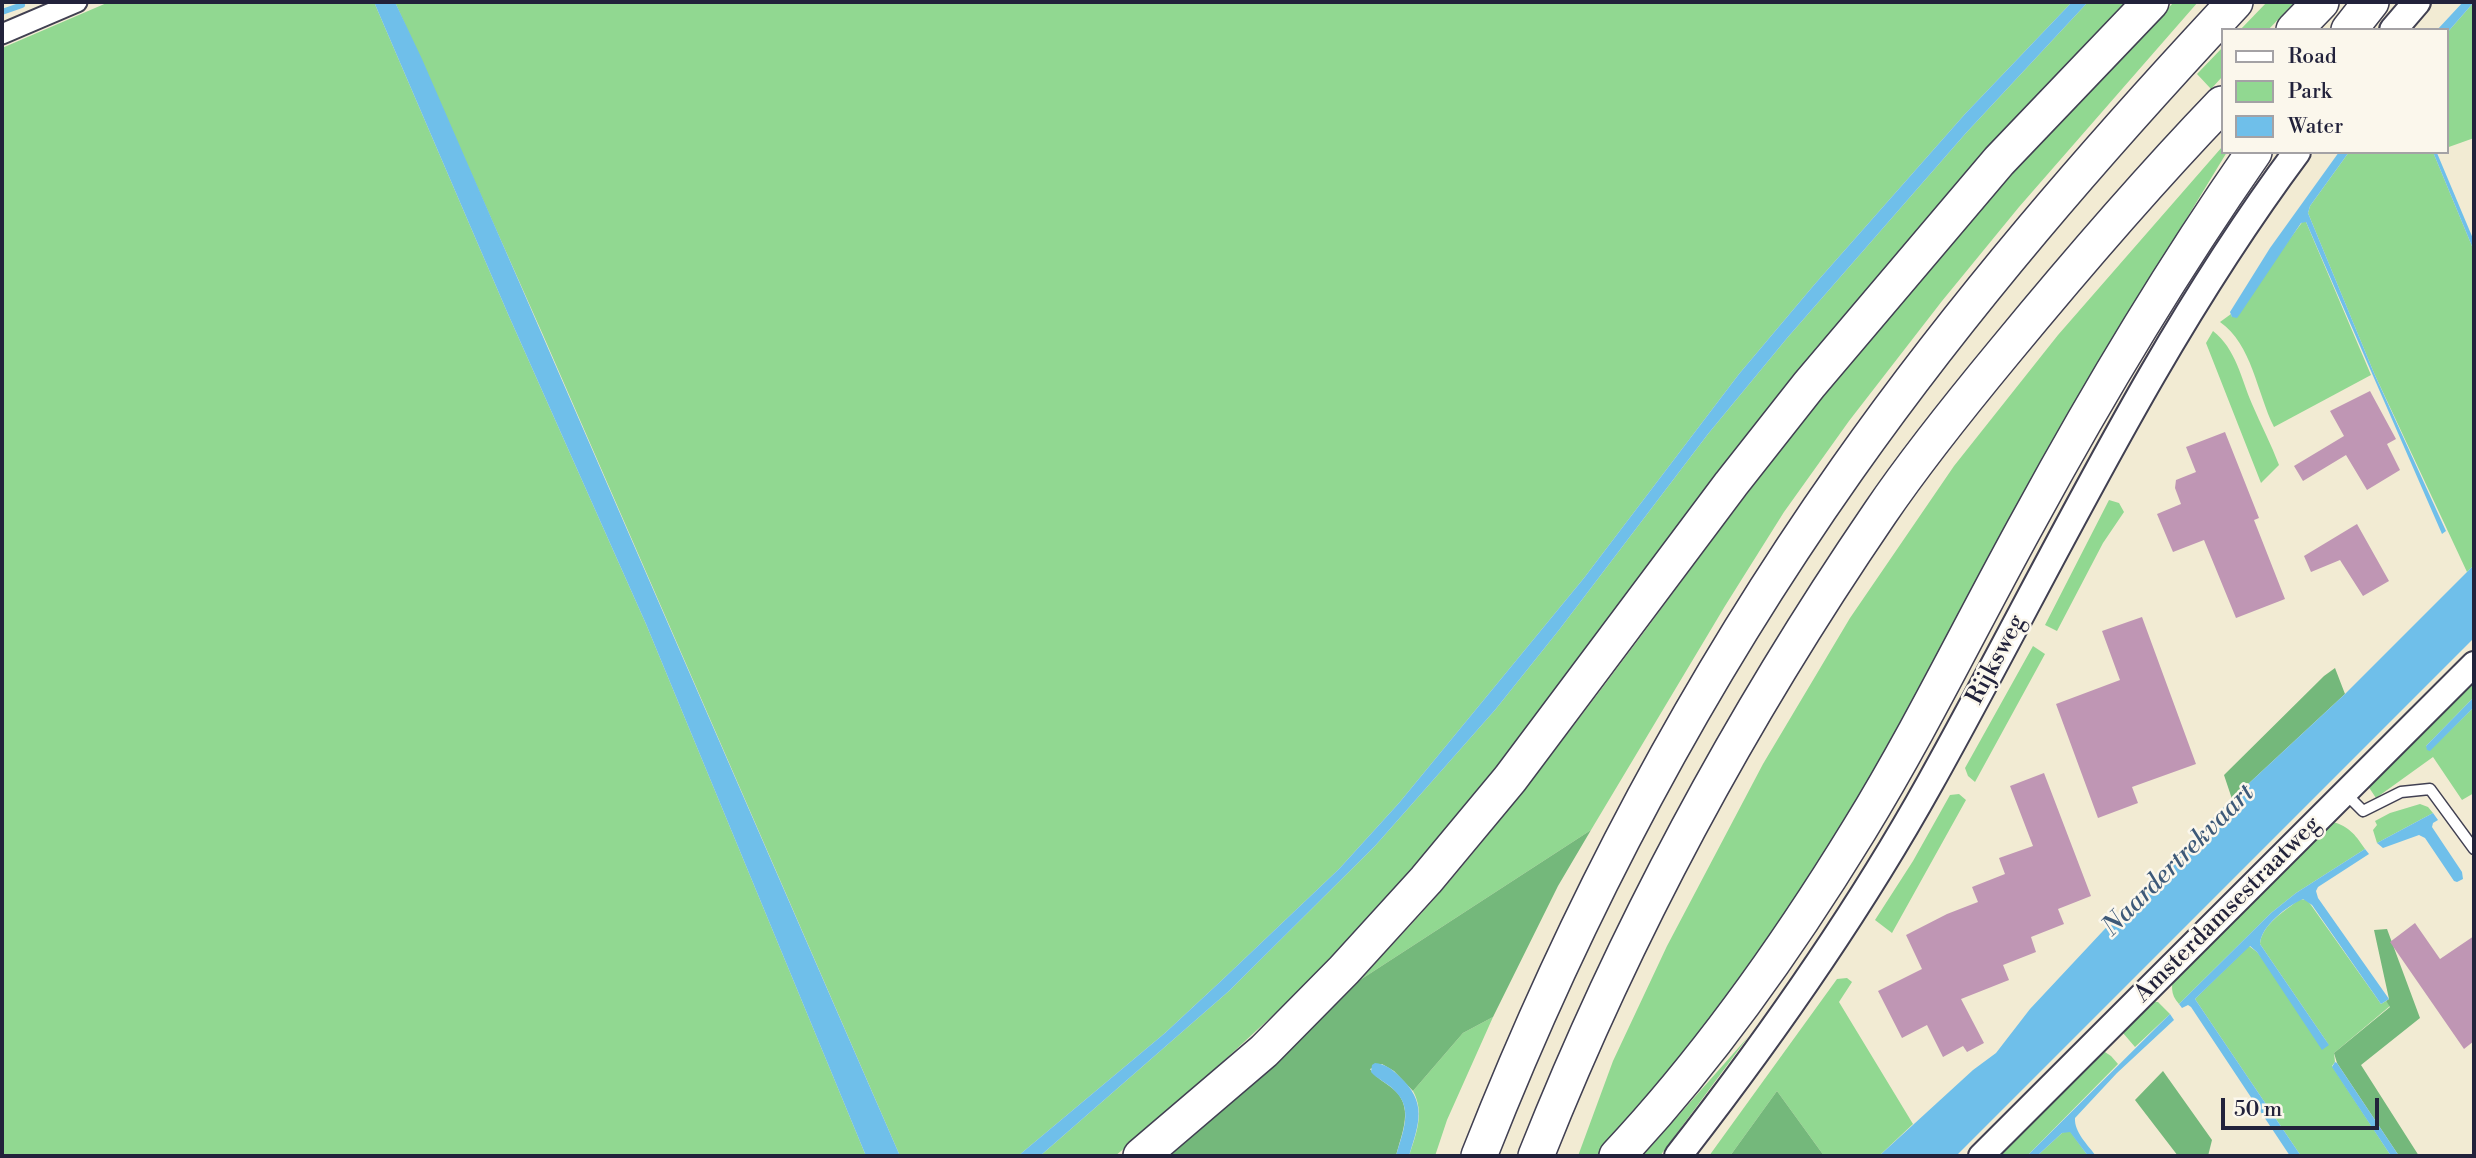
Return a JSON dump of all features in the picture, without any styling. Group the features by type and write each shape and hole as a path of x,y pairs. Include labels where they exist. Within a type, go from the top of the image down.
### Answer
{"highway":[{"path":"1141,1156 1264,1051 1344,970 1426,880 1510,779 1731,484 1809,385 1998,161 2151,2"},
{"path":"1479,1156 1535,1019 1584,914 1729,649 1847,469 1923,365 2024,237 2166,75 2235,2"},
{"path":"2296,28 2321,2"},
{"path":"2351,28 2371,2"},
{"path":"1536,1156 1587,1034 1651,898 1773,676 1881,510 1972,391 2069,273 2220,106"},
{"path":"1617,1156 1741,1007 1779,956 1838,864 1910,742 2029,519 2124,353 2188,248 2253,154"}],"main road":[{"path":"2395,28 2417,2"},
{"name":"Rijksweg","path":"1678,1156 1749,1062 1870,884 1940,765 2145,385 2206,284 2296,154"}],"street":[{"path":"2,34 77,2"},
{"name":"Amsterdamsestraatweg","path":"1981,1156 2474,664"}],"lane":[{"path":"2345,793 2363,811 2400,792 2430,789 2474,849"}],"green space":[{"path":"109,2 374,2 508,314 646,624 866,1156 2,1156 2,48"},
{"path":"395,2 2072,2 1965,114 1814,285 1739,374 1584,578 1399,803 1339,869 1165,1033 1018,1156 900,1156"},
{"path":"2088,2 2132,2 1458,816 1355,934 1283,1006 1163,1117 1115,1156 1040,1156 1229,991 1375,846 1495,710 1708,434 1788,337 1966,133"},
{"path":"2174,2 2198,2 2019,207 1942,301 1849,421 1784,512 1591,830 1360,980 1435,898 1554,752 1782,448 1911,288 2084,95"},
{"path":"2267,2 2295,2 2270,28 2242,28"},
{"path":"2474,2 2474,138 2448,147 2448,32"},
{"path":"2220,50 2220,79 2211,89 2197,74"},
{"path":"2220,149 2220,154 2226,154 2162,259 1869,789 1782,925 1674,1070 1596,1156 1578,1156 1613,1061 1667,946 1763,764 1850,618 1954,466 2058,335"},
{"path":"2348,154 2434,154 2474,251 2474,565 2467,572 2374,373 2308,213 2310,206"},
{"path":"2303,221 2306,222 2371,375 2274,427 2247,356 2231,331 2220,322 2231,314 2232,317"},
{"path":"2213,331 2233,355 2279,465 2261,483 2206,343"},
{"path":"2109,500 2119,503 2124,512 2103,543 2057,631 2045,625"},
{"path":"2033,646 2045,654 1975,782 1968,776 1965,768"},
{"path":"2335,668 2345,694 2232,799 2224,775"},
{"path":"2474,675 2474,697 2426,746 2430,750 2474,707 2474,793 2462,800 2433,757 2376,798 2366,783"},
{"path":"1959,794 1966,800 1892,933 1875,920 1913,861 1950,795"},
{"path":"2420,804 2433,813 2377,843 2373,830 2377,825 2375,821 2390,813"},
{"path":"2329,821 2350,831 2365,849 2296,893 2271,913 2179,1004 2172,989 2175,973"},
{"path":"1591,830 1558,886 1493,1017 1463,1033 1413,1091 1394,1071 1382,1064 1370,1069 1399,1095 1403,1103 1405,1120 1396,1156 1170,1156 1248,1083 1291,1048 1360,980"},
{"path":"2300,899 2307,900 2311,905 2381,1004 2386,1001 2390,1006 2334,1053 2335,1062 2332,1066 2391,1156 2301,1156 2195,999 2249,946 2257,952 2329,1045 2260,944 2270,924"},
{"path":"2387,929 2420,1018 2361,1065 2419,1156 2399,1156 2337,1063 2334,1053 2390,1007 2386,1001 2389,999 2374,930"},
{"path":"1847,978 1852,982 1839,1002 1913,1124 1879,1156 1822,1156 1777,1091 1730,1156 1709,1156 1837,979"},
{"path":"2146,1001 2158,1002 2170,1014 2135,1047 2123,1033 2123,1025"},
{"path":"1493,1017 1447,1120 1435,1156 1409,1156 1419,1115 1413,1091 1463,1033"},
{"path":"1748,1037 1660,1156 1642,1156 1646,1152"},
{"path":"2102,1050 2118,1064 2027,1156 1995,1156"},
{"path":"2163,1071 2212,1140 2208,1156 2178,1156 2135,1100"},
{"path":"1777,1091 1822,1156 1730,1156"},
{"path":"2070,1131 2088,1156 2037,1156 2062,1133"}],"water":[{"path":"374,2 395,2 422,59 900,1156 866,1156 646,624 508,314"},
{"path":"2072,2 2088,2 1966,133 1788,337 1708,434 1495,710 1375,846 1229,991 1040,1156 1018,1156 1165,1033 1339,869 1399,803 1584,578 1739,374 1814,285 1965,114"},
{"path":"2463,2 2474,2 2448,32 2448,28 2439,28"},
{"path":"2338,154 2348,154 2310,206 2308,213 2374,373 2446,531 2442,534 2306,222 2301,223 2237,318 2232,317 2230,312 2270,248"},
{"path":"2434,154 2437,154 2474,241 2474,251"},
{"name":"Naardertrekvaart","path":"2474,565 2474,638 1956,1156 1879,1156 1973,1070 1996,1053 2030,1009 2131,901 2232,799 2345,694"},
{"path":"2474,697 2474,707 2430,751 2427,750 2426,746"},
{"path":"2433,813 2438,820 2432,827 2462,872 2463,879 2457,882 2425,838 2419,835 2383,848 2377,843"},
{"path":"2365,849 2369,854 2318,887 2316,891 2318,898 2389,999 2381,1004 2312,905 2303,899 2290,906 2270,924 2261,937 2260,944 2329,1045 2322,1050 2257,952 2250,946 2195,999 2301,1156 2290,1156 2191,1007 2188,1005 2182,1008 2179,1004 2271,913 2296,893"},
{"path":"2170,1014 2174,1020 2117,1073 2075,1118 2079,1133 2096,1156 2088,1156 2070,1132 2062,1133 2037,1156 2027,1156"},
{"path":"2335,1062 2399,1156 2391,1156 2332,1067"},
{"path":"1375,1063 1394,1071 1408,1086 1418,1104 1418,1123 1409,1156 1396,1156 1405,1121 1404,1104 1393,1089 1371,1072"}],"building":[{"path":"2370,391 2396,439 2387,444 2400,470 2367,490 2346,455 2303,481 2294,466 2344,436 2330,411"},
{"path":"2225,432 2259,518 2254,520 2285,599 2236,618 2204,540 2173,552 2157,514 2181,504 2175,488 2176,480 2196,472 2186,447"},
{"path":"2357,524 2389,581 2363,596 2340,560 2311,572 2304,556"},
{"path":"2142,617 2196,764 2132,787 2138,803 2098,818 2056,704 2120,680 2102,631"},
{"path":"2044,773 2091,896 2058,909 2064,924 2031,937 2036,952 2003,965 2009,980 1961,999 1984,1043 1967,1052 1963,1046 1943,1057 1927,1025 1902,1038 1878,991 1922,969 1906,935 1978,902 1972,887 2005,874 1999,858 2033,846 2010,786"},
{"path":"2415,923 2440,959 2474,936 2474,1041 2464,1049 2390,942"}],"waterway":[{"path":"2,12 22,5"}]}
